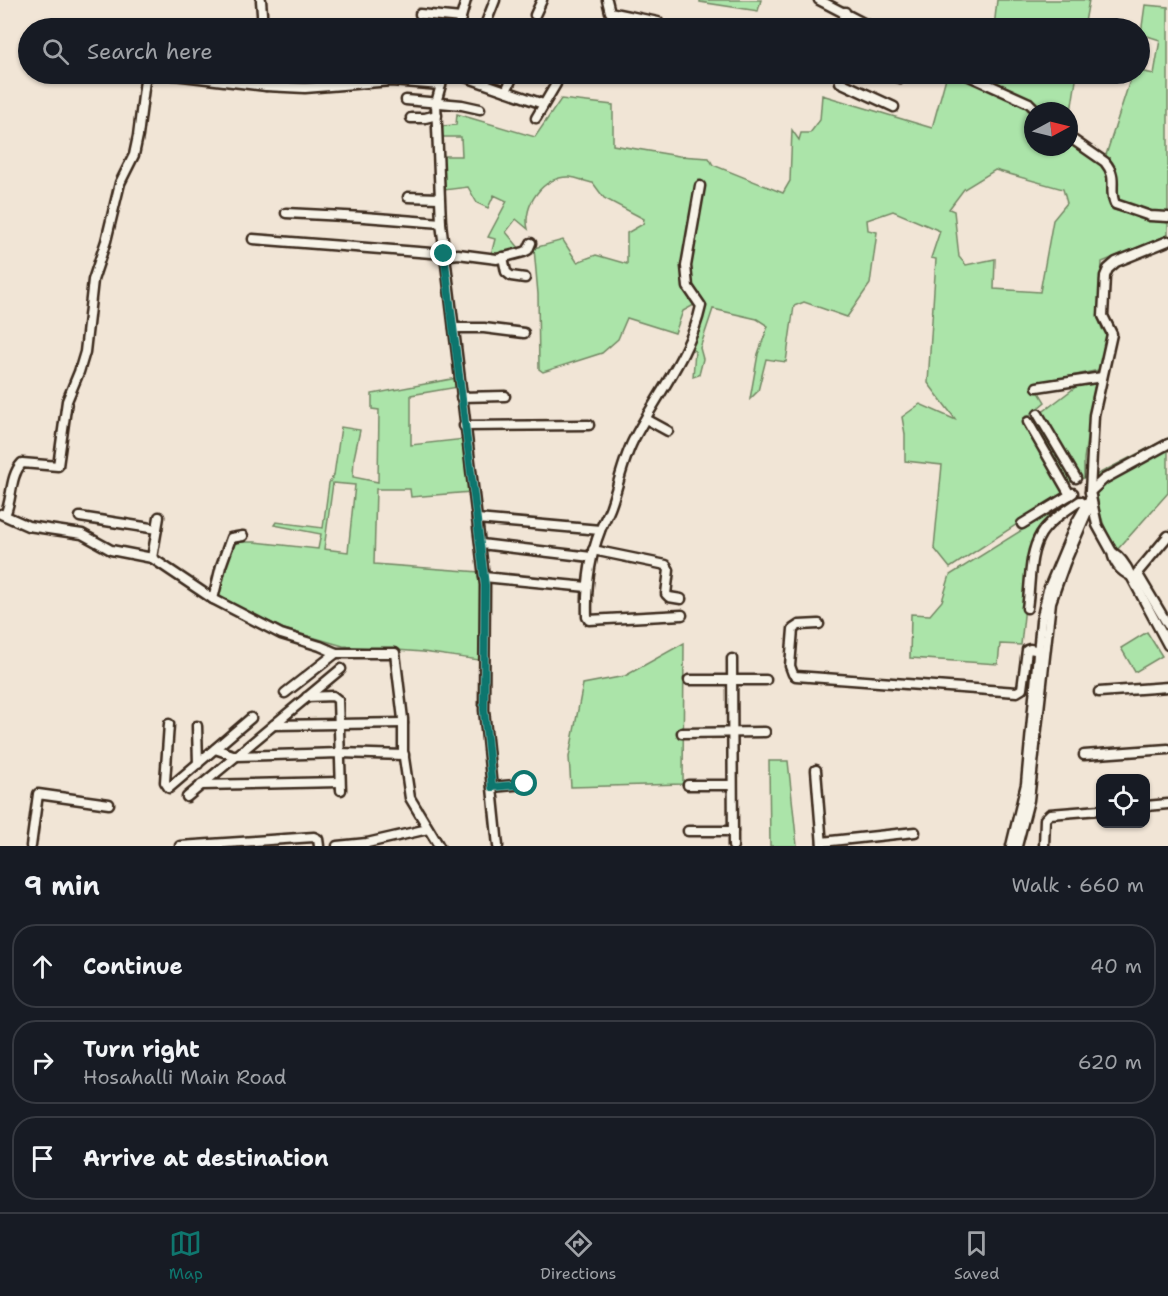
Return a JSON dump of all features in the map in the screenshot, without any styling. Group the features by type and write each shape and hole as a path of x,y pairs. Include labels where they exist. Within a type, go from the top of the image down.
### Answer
{"street":[{"path":"261,0 262,18"},
{"path":"420,14 461,18 466,0"},
{"path":"487,18 495,0"},
{"path":"535,15 542,0"},
{"path":"607,0 610,12 639,18"},
{"path":"819,0 856,18"},
{"path":"844,18 845,12"},
{"path":"144,84 134,155 120,183 106,241 93,280 85,352 67,401 58,466 22,463 15,471 9,507 3,515 28,526 82,534 111,550 152,558 213,599 281,634 320,645 336,653 395,652 404,754 411,798 439,846"},
{"path":"249,84 305,88 354,84"},
{"path":"428,84 441,85 436,103 439,198 464,426 481,544 484,577 484,710 498,846"},
{"path":"486,84 543,104"},
{"path":"506,91 509,84"},
{"path":"536,118 556,84"},
{"path":"844,84 894,107"},
{"path":"986,84 1025,102"},
{"path":"406,100 480,109"},
{"path":"411,118 437,115"},
{"path":"1078,143 1109,167 1114,179 1112,194 1115,204 1150,216 1168,218"},
{"path":"682,615 589,620 586,617 587,587 592,553 634,438 688,342 699,314 700,306 688,287 686,266 700,186"},
{"path":"408,197 439,198"},
{"path":"286,213 441,223"},
{"path":"253,239 444,255 458,254 486,259 524,252 528,250 531,243"},
{"path":"1011,846 1026,784 1031,716 1051,602 1065,563 1087,516 1094,414 1112,334 1103,316 1105,276 1108,269 1116,262 1168,241"},
{"path":"503,257 507,272 511,276 525,278"},
{"path":"454,328 484,327 524,333"},
{"path":"1037,387 1102,377"},
{"path":"461,397 505,396"},
{"path":"1038,414 1076,478"},
{"path":"646,419 668,431"},
{"path":"1028,422 1070,495"},
{"path":"464,426 589,425"},
{"path":"1027,608 1035,546 1042,533 1060,515 1088,499 1104,479 1168,444"},
{"path":"1022,524 1073,493 1088,499 1097,525 1113,558 1122,572 1131,576 1168,645"},
{"path":"80,517 157,529"},
{"path":"152,558 159,517"},
{"path":"477,519 600,530"},
{"path":"213,599 231,538 243,536"},
{"path":"1168,536 1137,573 1168,625"},
{"path":"481,544 592,553 666,565 669,570 666,594 669,597 681,599"},
{"path":"484,577 587,587"},
{"path":"819,624 799,625 793,629 790,666 796,676 1017,692 1022,689 1027,650 1042,651"},
{"path":"1017,846 1029,800 1042,651"},
{"path":"285,693 336,653"},
{"path":"732,659 733,846"},
{"path":"187,797 341,669"},
{"path":"303,677 307,697"},
{"path":"689,680 766,680"},
{"path":"1099,692 1168,687"},
{"path":"201,785 340,786 336,697 307,697"},
{"path":"169,724 166,787 169,788 251,718"},
{"path":"273,725 403,723"},
{"path":"197,726 198,764"},
{"path":"682,733 765,732"},
{"path":"215,749 236,756 404,754"},
{"path":"1084,755 1168,749"},
{"path":"816,770 822,844 915,832"},
{"path":"492,787 525,784"},
{"path":"688,785 732,785"},
{"path":"31,846 38,794 109,804"},
{"path":"1150,806 1168,804"},
{"path":"1044,846 1045,819 1050,814 1096,810"},
{"path":"337,846 368,843 428,829"},
{"path":"688,831 733,831"},
{"path":"180,846 247,844 314,837 318,839 319,846"}],"green space":[{"path":"700,0 761,0 758,11 700,2"},
{"path":"997,0 1089,0 1086,18 995,18"},
{"path":"1145,5 1168,7 1168,215 1117,203 1117,175 1106,155 1129,84 1150,84 1150,73 1154,74 1160,40 1150,37 1150,18 1143,18"},
{"path":"944,84 1075,84 1073,102 1024,102 1024,156 1078,156 1078,148 1102,165 1109,182 1113,210 1168,223 1168,235 1102,262 1099,320 1102,329 1108,333 1099,370 1034,384 1045,402 1025,419 1066,492 950,568 934,548 942,465 905,461 905,434 902,417 920,404 956,420 928,383 936,259 931,258 940,231 893,211 867,220 868,230 877,232 870,284 847,317 804,302 794,306 786,362 766,359 758,391 750,399 758,354 768,326 757,319 713,309 700,348 703,359 699,375 693,377 695,351 687,348 701,301 683,311 675,333 627,318 618,339 602,353 543,372 539,369 538,294 534,248 563,240 577,262 596,255 627,264 627,233 643,224 644,219 604,198 593,183 570,177 560,178 544,186 537,193 528,210 528,229 516,219 506,232 520,249 491,255 495,239 488,237 507,201 494,195 488,208 477,203 468,187 444,190 441,156 462,156 461,137 442,137 442,126 456,125 457,114 535,137 561,99 613,105 613,145 679,156 709,158 713,165 783,193 790,181 792,130 799,140 801,133 810,133 820,120 822,95 932,128","holes":["995,170 1063,189 1067,203 1053,220 1040,292 994,289 995,259 966,265 959,257 954,211 949,209 964,189"]},
{"path":"457,378 458,387 411,395 411,445 465,439 471,492 411,497 410,489 376,489 374,564 480,572 479,660 423,652 343,646 284,629 217,597 232,542 255,542 318,549 321,534 274,525 276,522 323,528 329,483 334,475 341,427 360,430 354,458 353,477 378,482 379,410 372,409 372,394","holes":["333,483 355,485 348,552 324,549"]},
{"path":"1095,384 1084,459 1084,478 1067,483 1032,420 1077,386"},
{"path":"1168,438 1168,493 1117,550 1100,514 1096,475"},
{"path":"1051,512 1031,547 1021,645 1000,644 998,664 910,658 911,614 930,615 942,601 950,575"},
{"path":"1147,632 1162,656 1135,672 1121,648"},
{"path":"684,643 683,784 571,787 569,757 583,684 625,676"},
{"path":"769,761 788,761 797,846 770,846"}],"route":[{"path":"444,254 485,585 484,710 492,787 525,784"}]}
